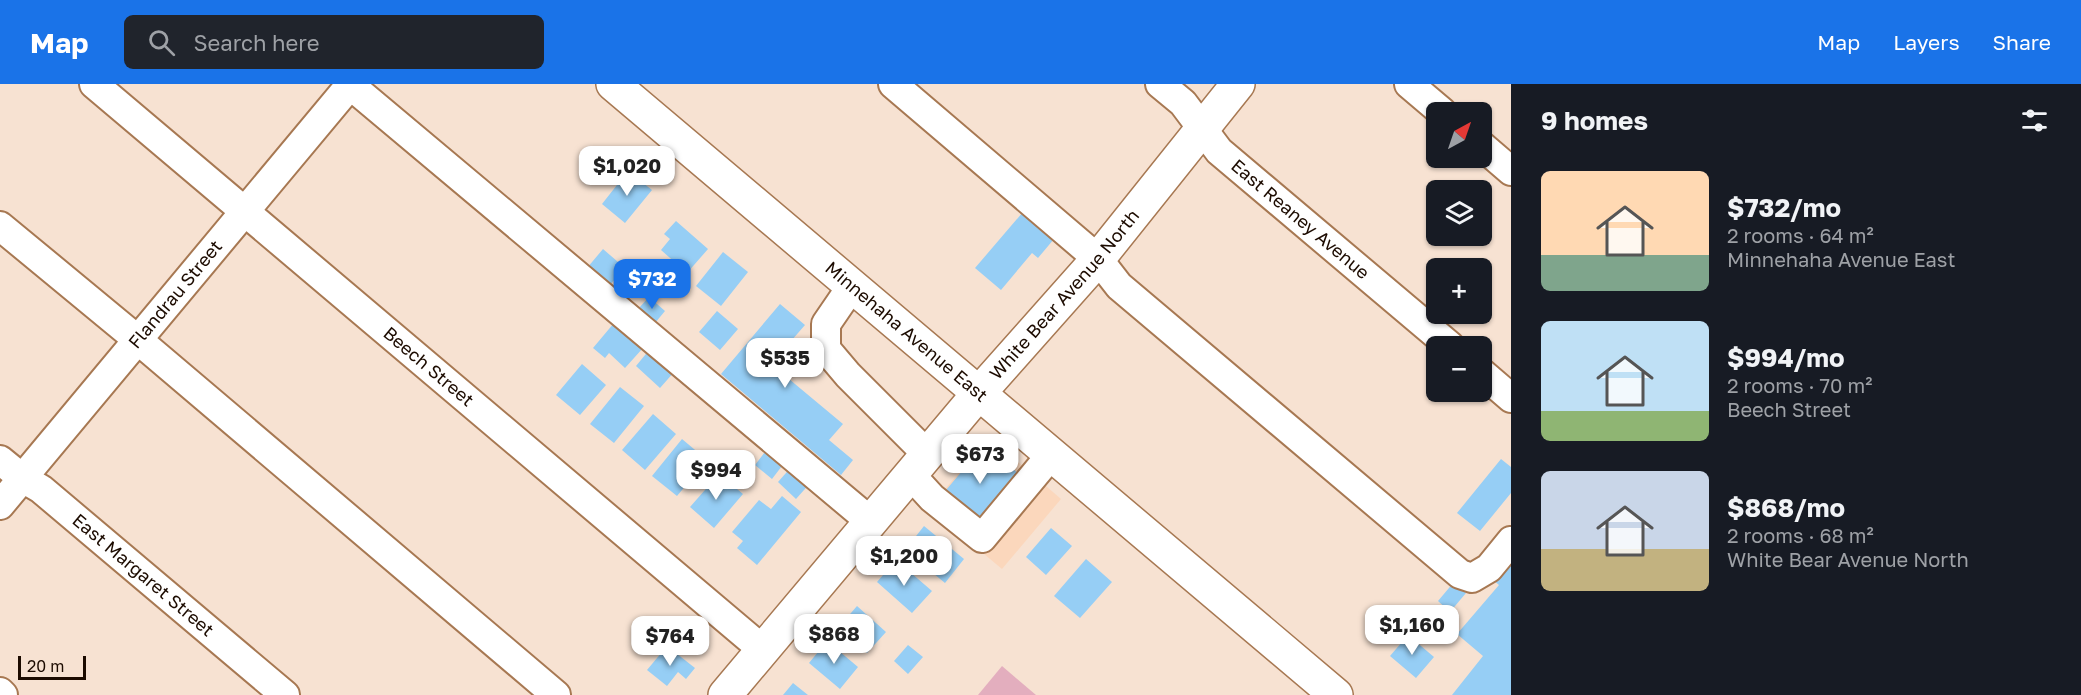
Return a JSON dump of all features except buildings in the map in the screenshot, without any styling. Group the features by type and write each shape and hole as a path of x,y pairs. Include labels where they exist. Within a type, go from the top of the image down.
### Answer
{"main road":[{"name":"Minnehaha Avenue East","path":"613,84 1336,695"},
{"name":"White Bear Avenue North","path":"725,695 979,393 1098,259 1238,84"}],"street":[{"name":"Beech Street","path":"94,84 762,649"},
{"name":"Flandrau Street","path":"0,505 350,84"},
{"path":"350,84 870,521"},
{"path":"893,84 1098,259 1119,286 1460,574 1472,578 1489,568 1511,541"},
{"name":"East Reaney Avenue","path":"1160,84 1183,103 1219,151 1438,336"},
{"path":"1409,84 1431,102"},
{"path":"1492,155 1511,171"},
{"path":"0,226 138,340 556,695"},
{"path":"852,285 826,324 826,350 919,464 932,498 982,538 1051,454"},
{"path":"1492,382 1511,398"},
{"name":"East Margaret Street","path":"0,460 22,478 41,489 285,695"}],"shaded area":[{"path":"995,442 1061,499 1002,569 929,508 984,443"},
{"path":"1002,666 1036,695 978,695"}]}
